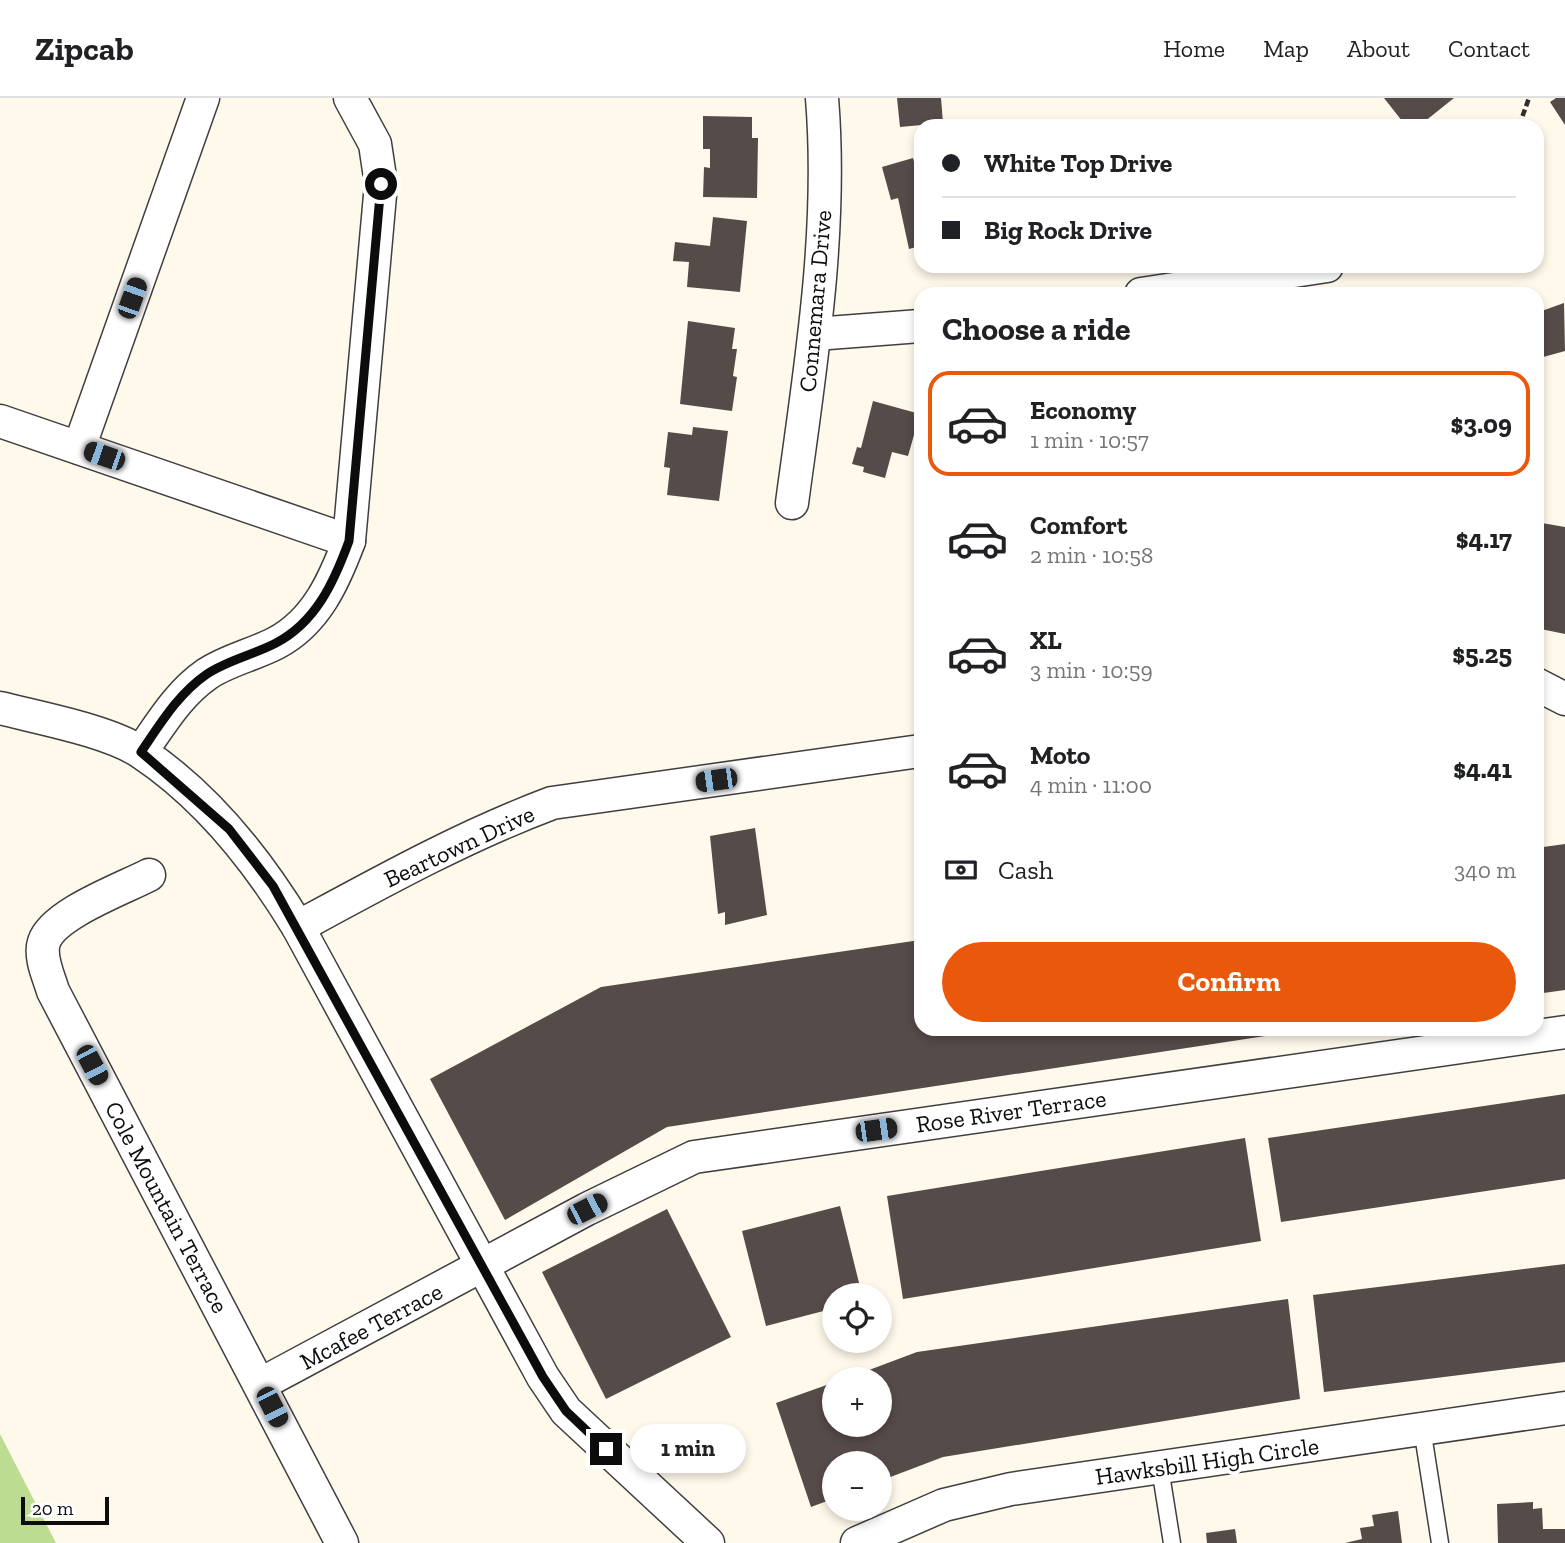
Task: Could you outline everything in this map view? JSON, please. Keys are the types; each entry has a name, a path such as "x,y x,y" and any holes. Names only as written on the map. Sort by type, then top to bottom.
{"street":[{"path":"79,448 203,98"},
{"path":"141,752 180,696 208,674 277,643 308,619 333,584 349,541 381,184 374,144 350,98"},
{"name":"Connemara Drive","path":"792,503 815,334 824,217 825,141 822,98"},
{"path":"1188,287 1280,273"},
{"path":"815,334 914,326"},
{"path":"0,421 349,541"},
{"path":"1544,688 1565,699"},
{"path":"0,708 78,727 141,752 229,829 273,886 298,927 543,1377 566,1411 708,1543"},
{"name":"Beartown Drive","path":"298,927 398,872 502,821 552,803 914,752"},
{"name":"Cole Mountain Terrace","path":"149,875 59,921 43,943 45,966 53,991 342,1543"},
{"name":"Rose River Terrace","path":"1544,1035 1565,1032"},
{"name":"Rose River Terrace","path":"482,1267 587,1209 694,1157 1537,1036"},
{"name":"Mcafee Terrace","path":"261,1384 482,1267"},
{"name":"Hawksbill High Circle","path":"857,1543 944,1505 1011,1489 1565,1408"}],"lane":[{"path":"1422,1428 1440,1543"},
{"path":"1160,1468 1171,1543"}],"path":[{"path":"1522,119 1529,98"}],"green space":[{"path":"0,1434 56,1543 0,1543"}],"building":[{"path":"897,98 941,98 943,119 914,119 914,126 900,127"},
{"path":"1384,98 1454,98 1428,119 1400,119"},
{"path":"1556,98 1565,98 1565,125 1550,102"},
{"path":"703,116 752,117 752,138 758,138 757,198 703,197 704,167 710,168 710,149 703,149"},
{"path":"913,158 914,248 909,249 898,198 891,200 882,167"},
{"path":"713,217 747,221 740,292 687,287 689,262 673,261 675,242 710,246"},
{"path":"1564,303 1565,351 1544,357 1544,310"},
{"path":"688,321 735,328 732,349 737,349 733,376 737,377 732,411 680,404"},
{"path":"873,401 914,412 914,435 908,456 892,452 885,478 863,472 864,467 852,464 857,447 861,448"},
{"path":"693,427 728,431 719,501 667,495 670,468 664,467 668,432 692,435"},
{"path":"1544,523 1565,527 1565,634 1544,630"},
{"path":"755,828 767,915 725,925 725,912 718,914 710,836"},
{"path":"1565,844 1565,990 1544,993 1544,847"},
{"path":"914,941 914,1036 1265,1036 667,1127 505,1220 430,1079 601,987"},
{"path":"1565,1094 1565,1179 1281,1222 1268,1138"},
{"path":"1245,1138 1261,1241 903,1299 887,1196"},
{"path":"840,1206 859,1283 822,1283 822,1311 766,1326 742,1231"},
{"path":"667,1209 731,1337 606,1399 542,1272"},
{"path":"1565,1264 1565,1362 1324,1392 1313,1295"},
{"path":"1288,1299 1300,1399 943,1457 892,1476 892,1451 822,1451 822,1503 811,1507 776,1403 822,1387 822,1437 892,1437 892,1367 877,1367 917,1352"},
{"path":"1533,1502 1533,1509 1542,1508 1543,1529 1565,1529 1565,1543 1498,1543 1497,1504"},
{"path":"1398,1511 1402,1543 1345,1543 1362,1539 1360,1528 1374,1526 1372,1515"},
{"path":"1235,1529 1237,1543 1207,1543 1206,1533"}],"route":[{"path":"381,184 349,541 333,584 308,619 277,643 208,674 180,696 141,752 229,829 273,886 298,927 543,1377 566,1411 606,1449"}]}
